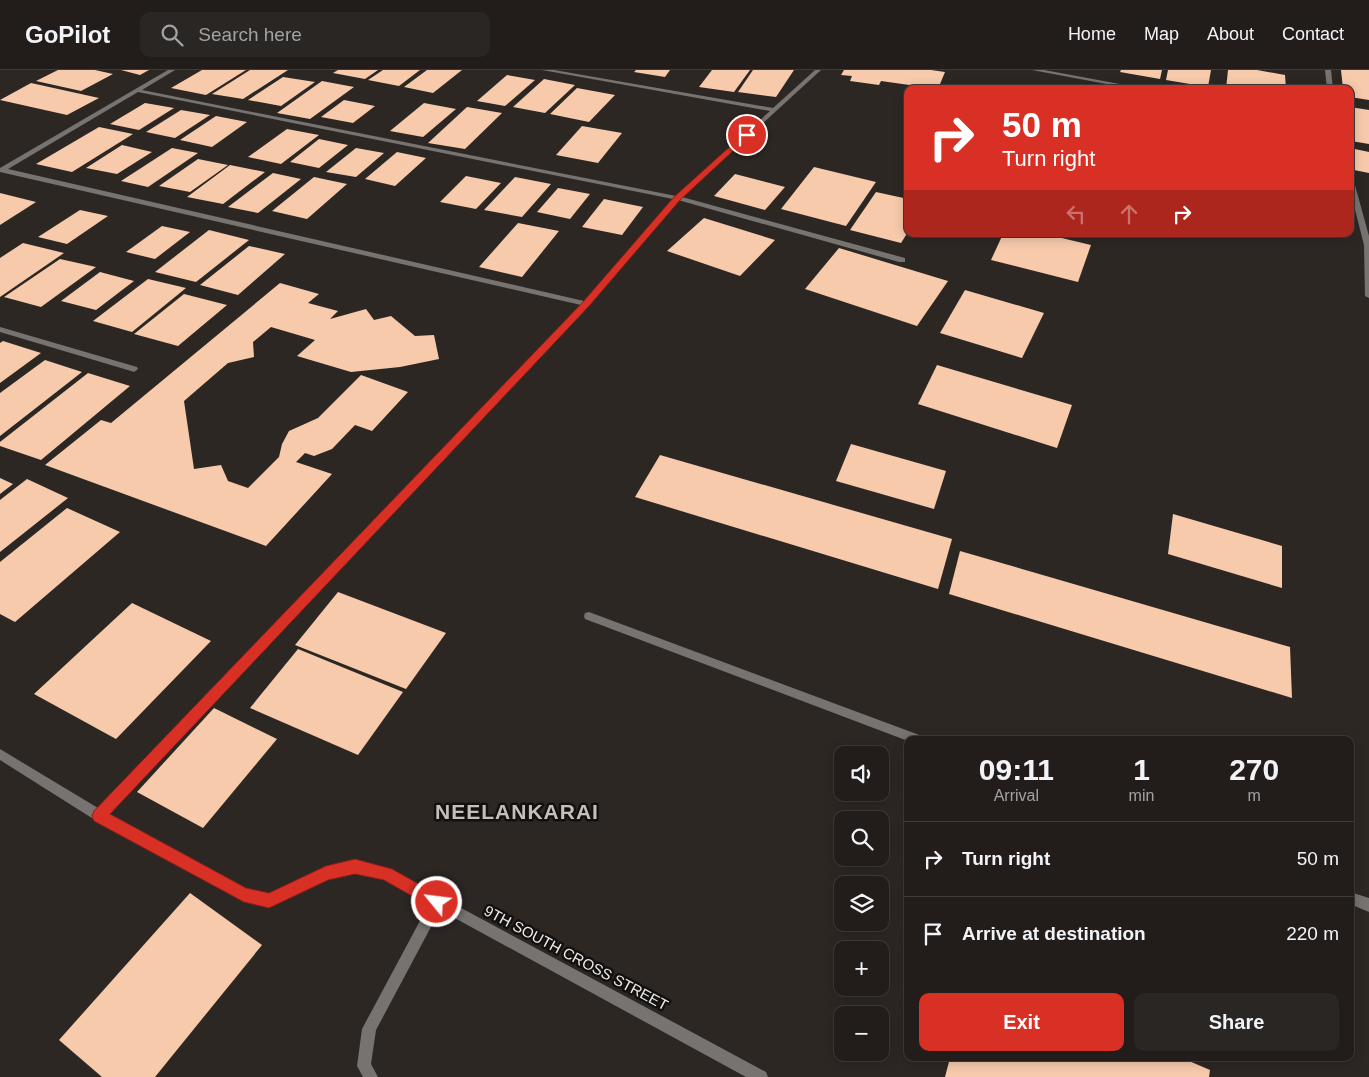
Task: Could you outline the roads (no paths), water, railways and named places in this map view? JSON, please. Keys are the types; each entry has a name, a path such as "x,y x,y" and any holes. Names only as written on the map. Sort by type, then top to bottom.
{"street":[{"path":"1,170 172,70"},
{"path":"545,70 775,110"},
{"path":"99,816 586,304 677,198 818,70"},
{"path":"1035,70 1121,85"},
{"path":"1328,70 1330,85"},
{"path":"136,90 677,198 902,260"},
{"path":"1,170 586,304"},
{"path":"1354,193 1368,245 1369,296"},
{"path":"0,329 134,369"},
{"path":"590,616 907,736"},
{"name":"9TH SOUTH CROSS STREET","path":"0,754 99,816 244,895 269,900 326,873 355,867 387,874 761,1077"},
{"path":"1354,899 1369,905"},
{"path":"371,1077 364,1066 369,1029 437,902"}],"district":[{"name":"NEELANKARAI","path":"517,812"}]}
